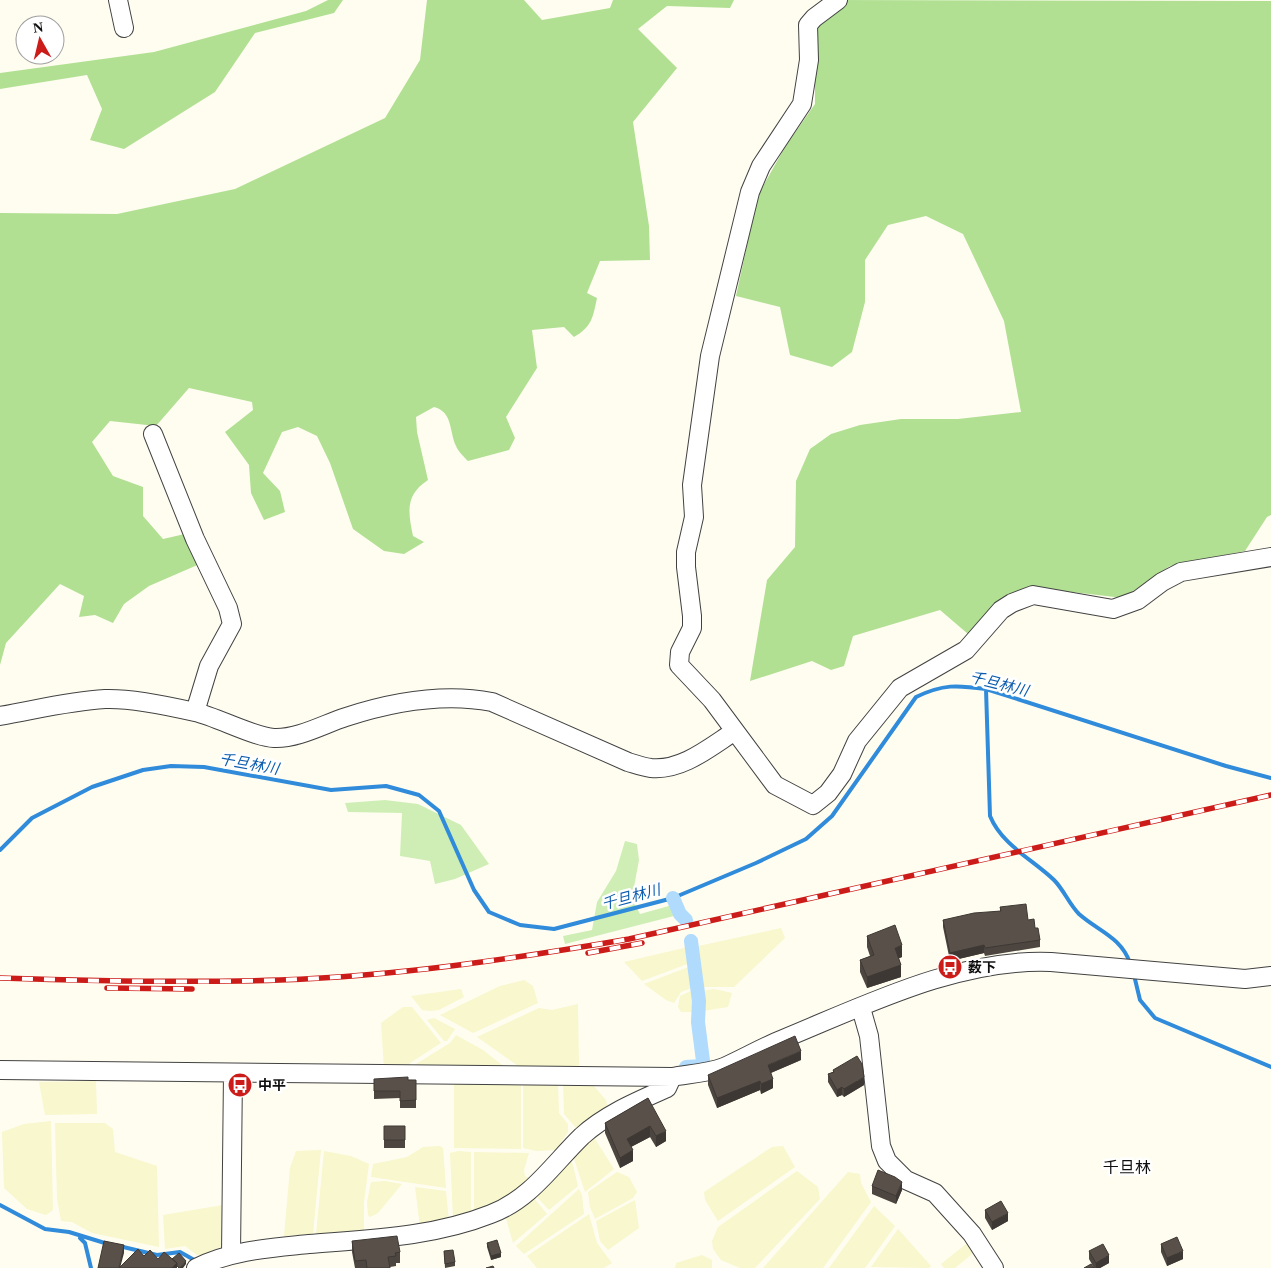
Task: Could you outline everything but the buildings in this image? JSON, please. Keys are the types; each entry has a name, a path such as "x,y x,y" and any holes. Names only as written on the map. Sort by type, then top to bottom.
{"street":[{"path":"118,0 124,28"},
{"path":"838,0 814,18 808,25 809,60 802,104 761,166 750,192 710,356 692,485 694,517 686,559 692,628 680,652 679,665 712,700 775,785 813,806 828,793 837,780 857,741 900,688 966,650 1001,610 1012,603 1033,595 1113,610 1138,600 1162,582 1181,572 1271,557"},
{"path":"153,434 195,539 228,608 232,624 209,666 195,712"},
{"path":"0,716 73,702 106,699 195,712 272,738 289,737 348,716 410,703 452,698 472,698 492,702 628,762 650,768 668,767 687,761 736,732"},
{"path":"0,1070 672,1077 723,1067 780,1040 925,982 962,971 1004,963 1024,961 1245,979 1271,976"},
{"path":"861,1008 869,1036 881,1146 887,1161 906,1180 935,1193 972,1234 994,1268"},
{"path":"231,1254 233,1073"},
{"path":"196,1268 231,1254 408,1235 444,1229 492,1214 510,1206 539,1183 583,1135 616,1112 667,1088 672,1077"}],"green space":[{"path":"328,0 343,0 334,13 255,33 215,92 124,149 90,140 102,109 87,75 0,89 0,73 154,52 306,11"},
{"path":"427,0 524,0 542,20 610,8 613,0 734,0 730,8 667,6 638,29 677,68 633,122 649,226 650,260 600,261 587,293 597,298 593,316 585,329 574,337 564,327 532,330 537,368 506,417 515,438 509,450 468,461 457,448 447,418 440,409 434,407 416,417 417,432 428,480 415,492 409,512 413,536 424,542 404,554 384,551 353,529 330,463 317,436 298,427 282,432 263,473 280,491 285,512 264,520 251,493 249,465 225,432 253,410 252,402 189,388 156,426 110,421 92,442 113,476 143,487 143,516 163,539 189,533 202,563 149,586 124,604 113,623 95,615 79,617 84,596 60,584 6,643 0,665 0,213 117,214 235,189 385,118 420,60"},
{"path":"834,0 1271,1 1271,515 1267,517 1245,551 1170,566 1123,598 1038,588 1006,598 968,634 940,610 853,636 844,666 831,670 812,661 750,681 767,580 795,547 796,481 810,449 831,434 860,425 901,419 958,419 1021,412 1004,321 963,234 926,216 888,225 865,260 865,302 852,352 832,367 790,355 780,307 736,296 758,195 785,147 815,104 815,28"},
{"path":"385,800 418,804 461,825 489,864 455,879 435,884 430,861 400,856 402,813 348,812 345,803"},
{"path":"625,841 637,844 639,860 632,898 640,914 669,906 674,916 565,944 563,936 592,930 597,902 616,871"},
{"path":"781,928 785,938 734,987 700,987 694,947"},
{"path":"688,947 690,963 642,981 624,962"},
{"path":"691,966 695,987 681,992 674,1003 666,1000 644,984"},
{"path":"524,980 533,986 538,1003 473,1033 440,1015 500,986"},
{"path":"461,989 464,997 439,1010 422,1010 411,996"},
{"path":"714,989 732,993 728,1007 703,1011 701,991"},
{"path":"695,991 696,1012 681,1012 678,1007 680,996"},
{"path":"578,1004 579,1066 521,1068 477,1037 539,1008 552,1010"},
{"path":"403,1007 412,1007 441,1043 410,1063 409,1069 384,1068 381,1023"},
{"path":"434,1018 455,1029 447,1041 444,1041 427,1020"},
{"path":"456,1035 483,1050 506,1068 420,1069 416,1064 450,1043"},
{"path":"454,1080 521,1080 521,1149 454,1148"},
{"path":"96,1081 97,1114 45,1115 39,1082"},
{"path":"523,1084 558,1084 559,1113 568,1124 568,1132 556,1150 536,1151 523,1148"},
{"path":"563,1084 592,1084 606,1100 608,1110 577,1129 564,1114"},
{"path":"51,1121 53,1210 46,1215 27,1209 4,1188 2,1132 24,1124"},
{"path":"55,1123 105,1123 113,1129 115,1152 157,1166 159,1247 92,1233 72,1222 61,1221 57,1199"},
{"path":"589,1137 595,1139 614,1169 585,1192 573,1156"},
{"path":"440,1146 443,1148 446,1188 371,1177 373,1164 407,1157 423,1147"},
{"path":"783,1146 795,1167 718,1221 705,1200 704,1192 772,1147"},
{"path":"321,1150 313,1234 284,1236 290,1168 296,1151"},
{"path":"324,1151 351,1156 369,1164 364,1202 364,1231 316,1234"},
{"path":"458,1151 471,1152 471,1214 453,1218 450,1153"},
{"path":"474,1152 529,1153 524,1170 525,1176 531,1179 510,1197 490,1208 474,1210"},
{"path":"570,1159 578,1186 549,1210 536,1196"},
{"path":"797,1171 818,1187 820,1199 755,1268 740,1268 721,1260 713,1249 712,1241 718,1227"},
{"path":"617,1172 629,1177 637,1192 633,1198 595,1219 590,1207 588,1192"},
{"path":"848,1172 860,1174 861,1183 871,1202 823,1268 763,1268"},
{"path":"385,1181 402,1184 378,1213 370,1217 368,1215 367,1202 371,1182"},
{"path":"415,1187 446,1191 449,1221 420,1227"},
{"path":"579,1189 582,1195 584,1214 524,1254 516,1246"},
{"path":"533,1197 547,1214 513,1243 505,1215"},
{"path":"635,1200 639,1228 608,1250 600,1241 596,1221"},
{"path":"223,1205 225,1245 203,1255 197,1255 185,1246 165,1249 163,1215"},
{"path":"874,1206 895,1226 865,1268 829,1268"},
{"path":"589,1214 597,1243 612,1263 604,1268 537,1268 527,1256"},
{"path":"898,1229 931,1266 929,1268 871,1267"},
{"path":"971,1240 977,1250 955,1268 944,1268 941,1264"},
{"path":"702,1255 712,1260 712,1268 675,1268 676,1263"}],"waterway":[{"name":"千旦林川","path":"0,850 32,818 92,787 143,770 171,766 204,767 331,790 386,786 419,795 439,811 474,890 489,912 520,925 554,929 673,898 756,863 806,839 832,816 916,697 942,688 958,686 986,689 1226,766 1271,778"},
{"path":"986,689 990,816 995,826 1018,851 1054,880 1079,914 1121,947 1130,963"},
{"path":"673,898 680,914 686,920"},
{"path":"686,1067 701,1066 703,1061 698,1022 699,1001 691,941"},
{"path":"1134,975 1140,1000 1155,1018 1271,1067"},
{"path":"0,1205 45,1229 69,1232 108,1244"},
{"path":"80,1238 85,1243 91,1268"},
{"path":"119,1246 157,1255 180,1252 196,1261"}],"railway":[{"path":"0,978 140,981 280,980 368,975 498,960 629,939 1271,795"},
{"path":"588,953 642,943"},
{"path":"107,988 192,989"}],"place":[{"name":"薮下","path":"950,967"},
{"name":"中平","path":"240,1085"}],"district":[{"name":"千旦林","path":"1127,1167"}]}
